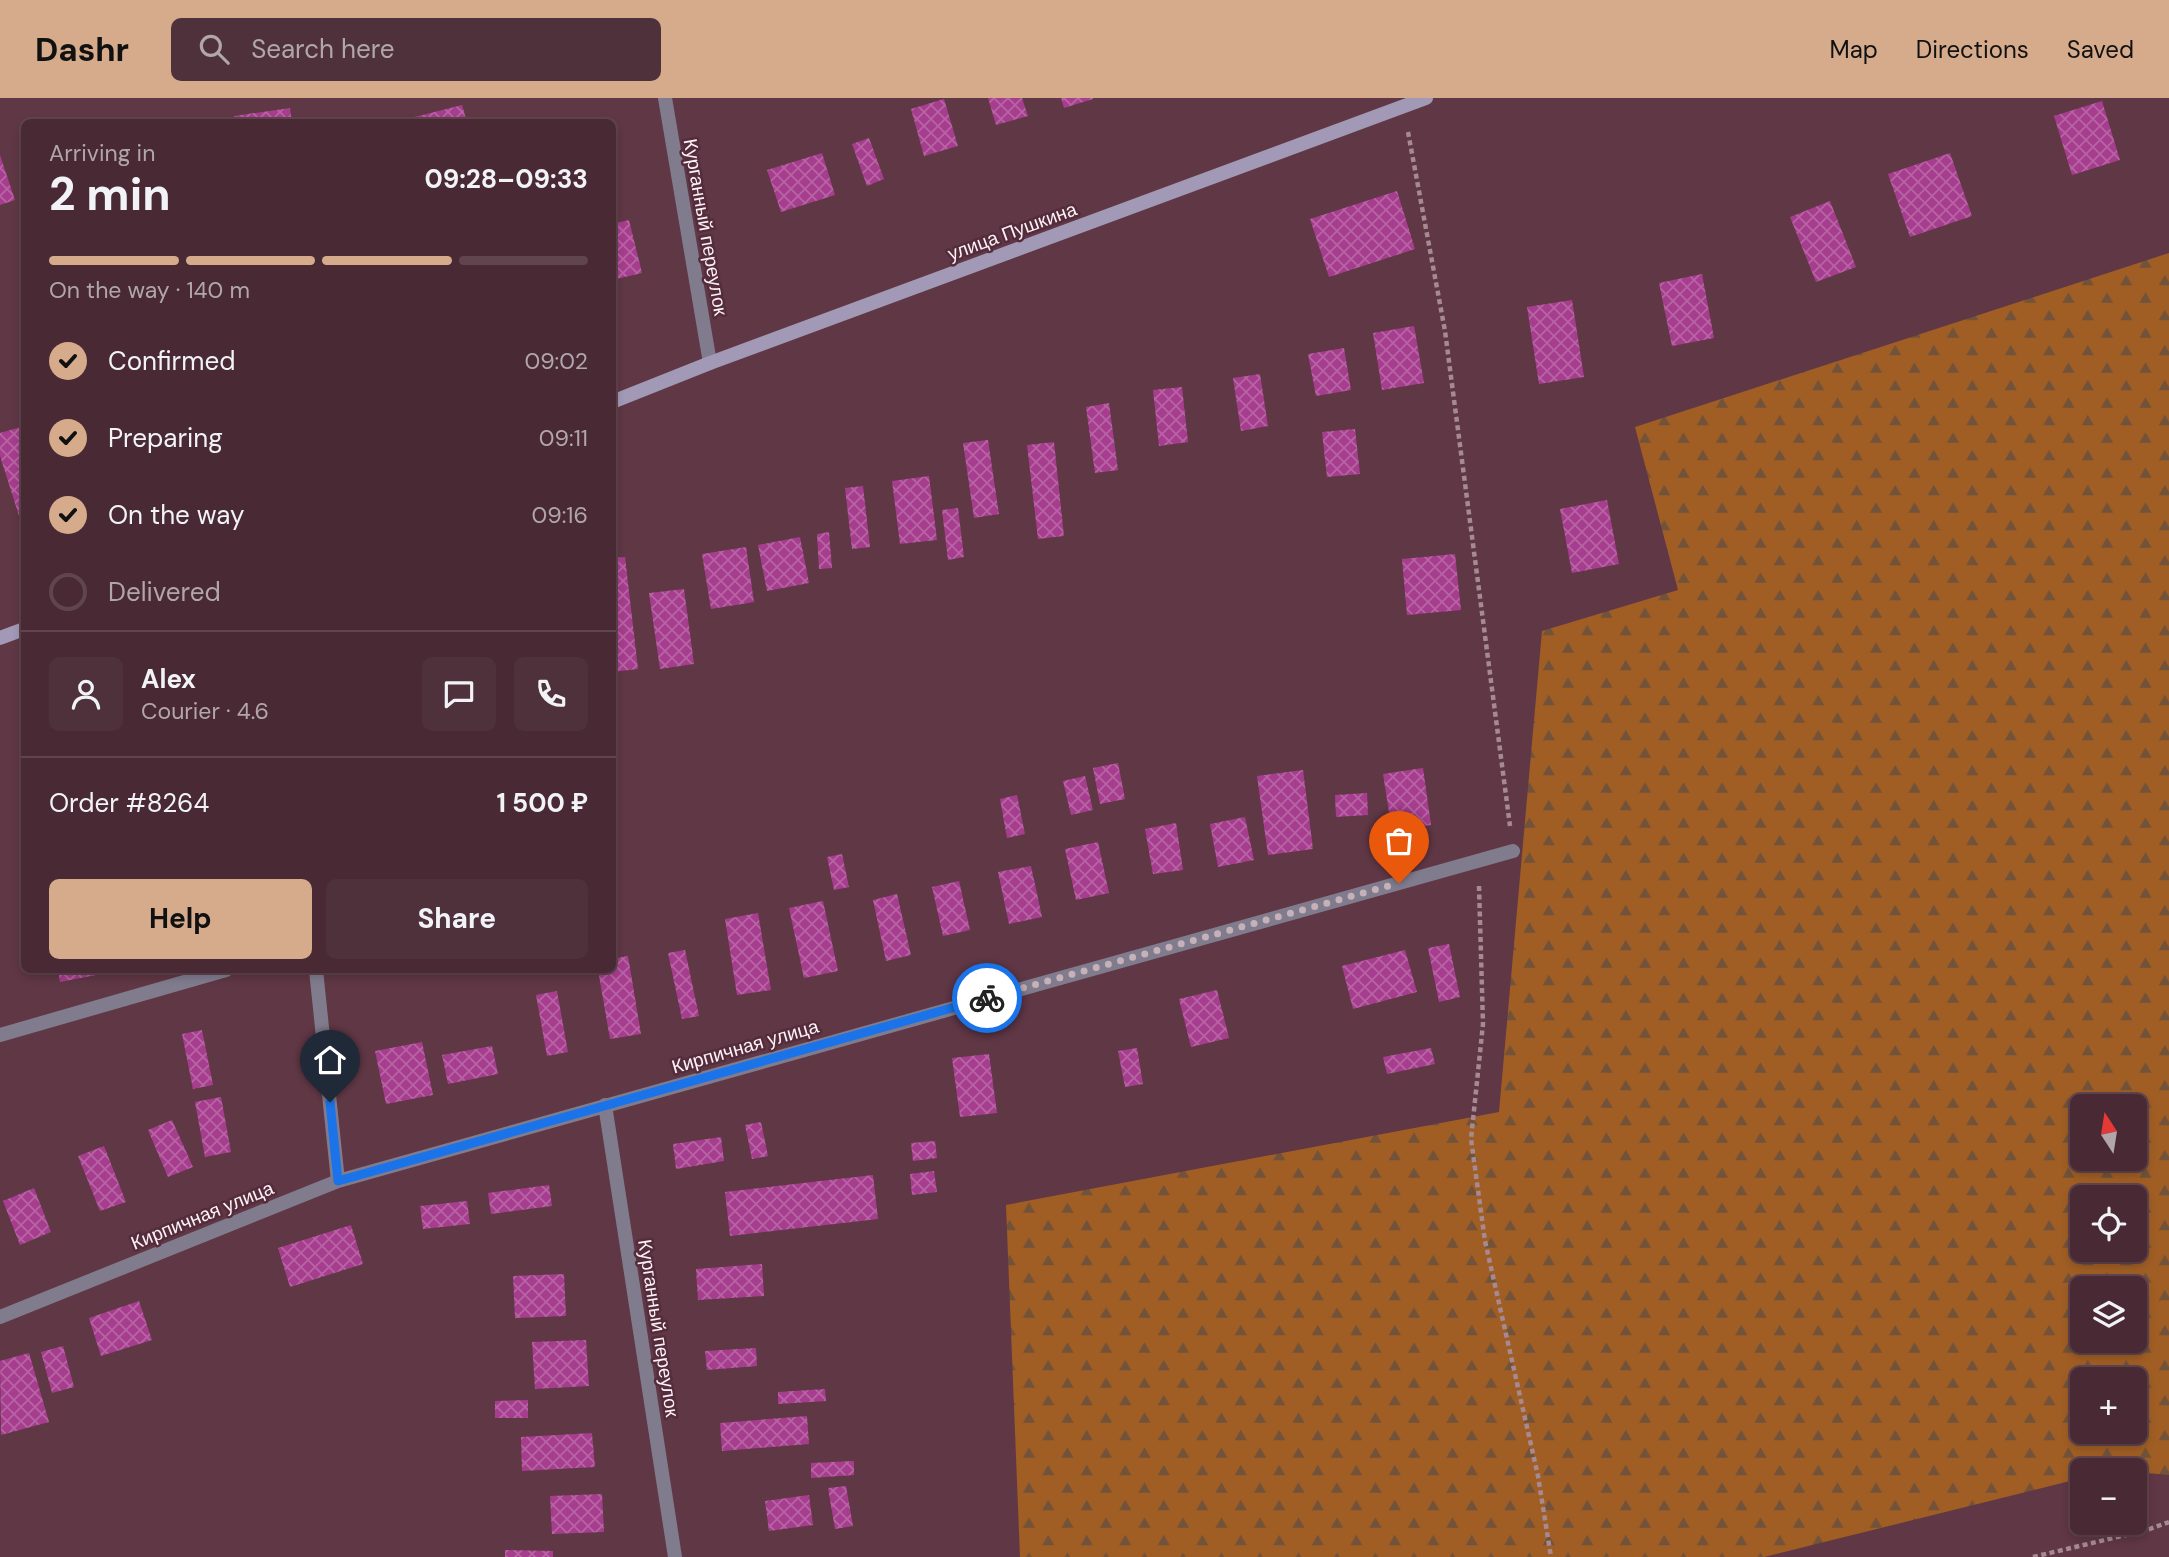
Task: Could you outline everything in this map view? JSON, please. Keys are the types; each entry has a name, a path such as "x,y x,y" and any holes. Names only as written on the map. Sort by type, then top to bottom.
{"main road":[{"name":"улица Пушкина","path":"616,400 710,363 1426,98"},
{"path":"0,638 21,630"}],"street":[{"name":"Курганный переулок","path":"665,98 710,363"},
{"name":"Кирпичная улица","path":"0,1317 338,1181 1513,851"},
{"path":"0,1035 216,973"},
{"path":"316,973 338,1181"},
{"name":"Курганный переулок","path":"605,1105 675,1557"}],"path":[{"path":"1403,107 1445,331 1513,851"},
{"path":"1478,861 1483,1024 1471,1139 1485,1241 1538,1476 1551,1557"},
{"path":"2034,1557 2147,1530 2169,1522"}],"green space":[{"path":"2169,253 2169,1475 2147,1473 2147,1458 2070,1458 2070,1481 1764,1557 1020,1557 1006,1205 1499,1112 1542,631 1678,590 1635,427"}],"building":[{"path":"988,98 1022,98 1028,116 996,125"},
{"path":"1061,98 1093,98 1093,99 1064,108"},
{"path":"944,99 958,146 924,156 911,109"},
{"path":"2102,101 2120,160 2072,175 2054,116"},
{"path":"462,105 466,119 407,119"},
{"path":"290,108 292,119 234,119 234,116"},
{"path":"869,138 884,179 867,186 852,144"},
{"path":"822,153 835,195 781,212 767,170"},
{"path":"1950,153 1972,216 1910,237 1888,174"},
{"path":"0,155 15,200 0,205"},
{"path":"1397,191 1415,249 1329,277 1310,219"},
{"path":"1830,201 1856,267 1816,282 1790,217"},
{"path":"629,220 642,273 616,279 616,223"},
{"path":"1702,274 1714,338 1672,346 1659,283"},
{"path":"1572,300 1584,377 1539,384 1527,307"},
{"path":"1414,326 1424,383 1382,390 1373,333"},
{"path":"1344,348 1351,390 1316,396 1308,354"},
{"path":"1260,374 1268,426 1241,431 1233,378"},
{"path":"1182,387 1188,442 1159,446 1153,390"},
{"path":"1109,403 1118,470 1095,473 1086,407"},
{"path":"21,427 20,519 0,456 0,433"},
{"path":"1355,429 1360,474 1327,477 1322,432"},
{"path":"988,440 999,514 974,518 963,443"},
{"path":"1054,442 1064,536 1038,539 1027,445"},
{"path":"929,476 937,540 900,544 892,481"},
{"path":"863,486 870,547 852,549 845,488"},
{"path":"1607,500 1619,564 1572,573 1560,509"},
{"path":"958,508 964,557 948,560 942,510"},
{"path":"829,532 832,568 819,569 817,534"},
{"path":"800,537 809,583 767,591 758,545"},
{"path":"746,547 754,602 711,609 702,554"},
{"path":"1455,554 1461,610 1407,615 1402,559"},
{"path":"625,557 638,669 616,672 616,558"},
{"path":"684,589 694,664 660,669 649,593"},
{"path":"1118,763 1125,799 1100,804 1093,768"},
{"path":"1423,768 1431,825 1392,831 1383,774"},
{"path":"1303,770 1313,849 1268,855 1257,776"},
{"path":"1085,776 1093,810 1071,815 1063,781"},
{"path":"1367,793 1368,815 1336,817 1335,795"},
{"path":"1017,795 1025,834 1007,838 1000,799"},
{"path":"1245,817 1254,860 1218,867 1210,824"},
{"path":"1176,823 1183,870 1153,874 1145,829"},
{"path":"1098,842 1109,893 1076,900 1065,849"},
{"path":"842,854 849,887 834,890 827,857"},
{"path":"1031,866 1042,917 1009,924 998,872"},
{"path":"959,881 970,930 943,936 932,887"},
{"path":"897,894 911,955 886,961 873,900"},
{"path":"823,901 838,971 804,978 789,908"},
{"path":"758,913 771,990 737,995 725,919"},
{"path":"1449,944 1460,997 1439,1002 1428,948"},
{"path":"685,950 699,1016 682,1019 668,953"},
{"path":"1405,950 1417,992 1353,1009 1342,966"},
{"path":"628,956 641,1034 610,1039 599,973 616,973 616,958"},
{"path":"58,973 96,975 60,982"},
{"path":"1217,990 1229,1038 1191,1047 1179,999"},
{"path":"557,991 568,1052 547,1056 536,995"},
{"path":"202,1030 213,1085 193,1089 182,1034"},
{"path":"422,1042 433,1095 386,1104 375,1051"},
{"path":"492,1046 498,1074 448,1084 442,1055"},
{"path":"1137,1048 1143,1084 1125,1087 1118,1051"},
{"path":"1431,1048 1435,1064 1387,1074 1383,1057"},
{"path":"989,1054 997,1113 960,1117 952,1058"},
{"path":"221,1097 231,1152 205,1157 195,1102"},
{"path":"172,1120 193,1167 168,1177 148,1130"},
{"path":"761,1122 768,1156 752,1159 745,1125"},
{"path":"721,1137 724,1161 676,1169 673,1144"},
{"path":"935,1141 937,1158 913,1161 911,1143"},
{"path":"104,1146 126,1202 100,1211 78,1156"},
{"path":"934,1171 937,1192 912,1195 910,1174"},
{"path":"873,1175 878,1219 730,1236 725,1192"},
{"path":"549,1185 552,1206 491,1214 488,1193"},
{"path":"34,1188 51,1232 20,1245 3,1201"},
{"path":"467,1201 470,1224 423,1229 420,1206"},
{"path":"351,1225 363,1264 290,1287 278,1248"},
{"path":"762,1264 764,1296 698,1300 696,1269"},
{"path":"564,1274 566,1316 515,1318 513,1276"},
{"path":"139,1301 152,1340 101,1356 89,1318"},
{"path":"586,1340 589,1386 535,1389 532,1342"},
{"path":"63,1346 74,1387 52,1393 41,1352"},
{"path":"756,1348 757,1366 707,1370 705,1351"},
{"path":"29,1353 49,1422 1,1435 0,1361"},
{"path":"825,1389 826,1401 778,1404 778,1392"},
{"path":"528,1400 528,1418 495,1418 495,1401"},
{"path":"807,1416 809,1444 722,1451 720,1423"},
{"path":"592,1433 595,1467 522,1471 521,1437"},
{"path":"854,1461 854,1475 811,1478 811,1463"},
{"path":"846,1486 853,1526 835,1529 828,1488"},
{"path":"602,1494 604,1532 552,1534 550,1496"},
{"path":"809,1495 813,1525 769,1531 765,1501"},
{"path":"505,1550 553,1551 553,1557 505,1557"}],"way so far":[{"path":"987,998 1399,883"}],"route":[{"path":"330,1102 338,1181 987,998"}]}
